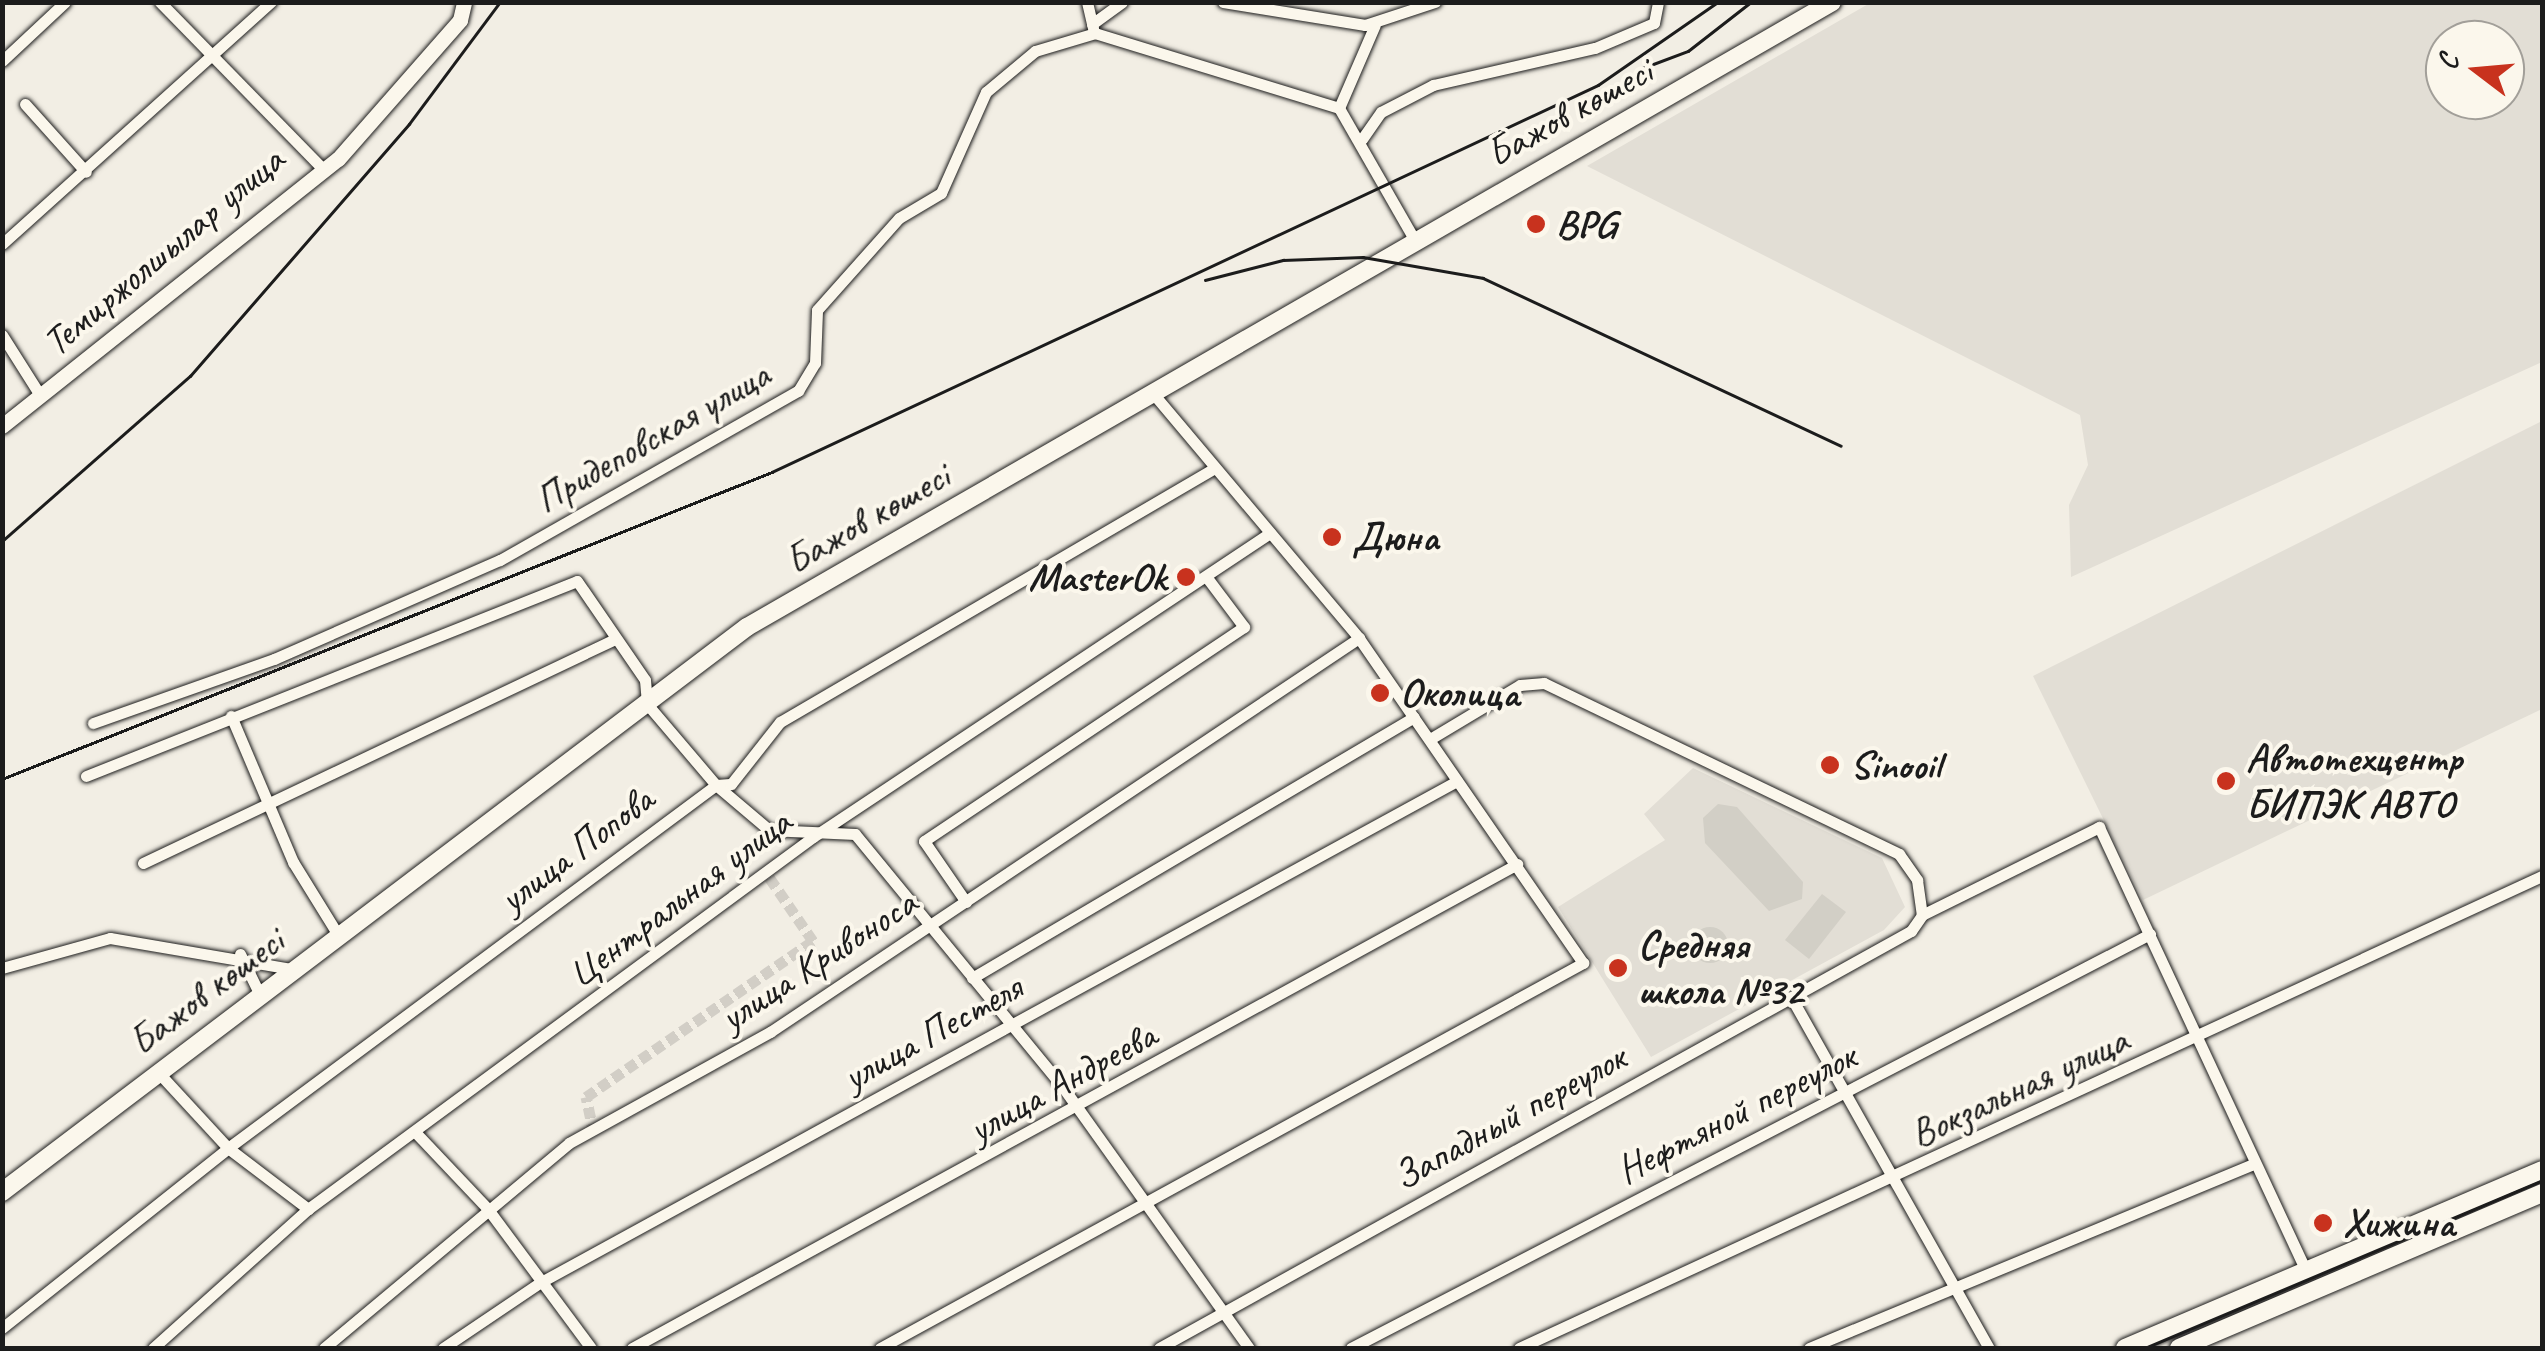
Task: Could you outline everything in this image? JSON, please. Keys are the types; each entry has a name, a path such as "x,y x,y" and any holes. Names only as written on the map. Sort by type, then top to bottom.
{"main road":[{"name":"Бажов көшесі","path":"2,1192 156,1071 747,627 1832,2"},
{"path":"2125,1348 2308,1276 2542,1170"},
{"path":"2180,1348 2542,1193"}],"street":[{"path":"2,60 66,2"},
{"path":"160,2 318,165"},
{"path":"2,244 271,2"},
{"name":"Темиржолшылар улица","path":"2,426 318,165 338,158 460,20 464,2"},
{"path":"1087,2 1093,28"},
{"path":"1093,28 1122,2"},
{"path":"1224,2 1375,25 1434,2"},
{"path":"1362,139 1382,112 1433,85 1595,48 1654,23 1658,2"},
{"path":"1338,108 1375,25"},
{"path":"1093,28 1338,108 1362,139 1414,240"},
{"name":"Придеповская улица","path":"93,723 274,659 500,560 798,391 814,363 817,310 898,218 940,193 996,80 1035,51 1093,28"},
{"path":"25,104 86,172"},
{"path":"2,335 40,395"},
{"path":"880,1348 1583,964 1359,638 1153,392"},
{"name":"улица Попова","path":"2,1328 228,1148 716,785 730,784 780,722 1214,469"},
{"name":"Центральная улица","path":"153,1348 308,1209 814,837 1208,579 1270,533"},
{"path":"966,902 924,841 1244,627 1208,579"},
{"path":"86,776 577,581 644,680 647,704 716,785 769,830 814,837 854,834 1079,1112 1249,1348"},
{"name":"улица Кривоноса","path":"324,1348 486,1208 570,1144 770,1032 1359,638"},
{"path":"142,863 615,639"},
{"path":"1430,740 1520,684 1544,683 1899,854 1917,880 1922,915"},
{"path":"231,716 268,802 338,935"},
{"path":"972,978 1414,717"},
{"name":"улица Пестеля","path":"444,1348 542,1282 1457,781"},
{"name":"Западный переулок","path":"1158,1348 1911,931 1922,915 2099,826 2150,934"},
{"name":"улица Андреева","path":"632,1348 1079,1112 1517,864"},
{"name":"Вокзальная улица","path":"1519,1348 1898,1179 2542,876"},
{"path":"2150,934 2251,1164 2308,1276"},
{"name":"Нефтяной переулок","path":"1352,1348 2150,934"},
{"path":"2,968 110,938 240,954 292,970"},
{"path":"240,954 259,994"},
{"path":"252,973 264,962"},
{"path":"1792,997 1960,1288 1989,1348"},
{"path":"156,1071 228,1148 308,1209"},
{"path":"416,1133 486,1208 591,1348"},
{"path":"1809,1348 2251,1164"}],"shaded area":[{"path":"1870,3 2542,3 2542,362 2071,577 2069,505 2088,465 2080,415 1587,166"},
{"path":"2542,421 2542,709 2143,900 2033,676"},
{"path":"1693,768 1882,858 1905,907 1884,930 1651,1057 1558,907 1665,840 1644,814"},
{"path":"1718,804 1737,807 1803,882 1802,899 1769,911 1705,843 1703,818"},
{"path":"1822,894 1846,912 1809,959 1785,940"},
{"path":"1710,927 1723,932 1728,945 1723,958 1710,963 1697,958 1692,945 1697,932"}],"tunnel":[{"path":"594,1134 586,1097 813,941 769,877"}],"tram line":[{"path":"2145,1348 2542,1180"}],"railway":[{"path":"2,541 190,376 409,124 500,2"},
{"path":"2,779 772,472 1598,85 1718,2"},
{"path":"1640,69 1688,51 1751,2"},
{"path":"1205,280 1283,260 1363,257 1483,278 1841,446"}],"place":[{"name":"BPG","path":"1536,224"},
{"name":"Дюна","path":"1332,537"},
{"name":"MasterOk","path":"1186,577"},
{"name":"Околица","path":"1380,693"},
{"name":"Sinooil","path":"1830,765"},
{"name":"Автотехцентр БИПЭК АВТО","path":"2226,781"},
{"name":"Средняя школа №32","path":"1618,968"},
{"name":"Хижина","path":"2323,1223"}]}
